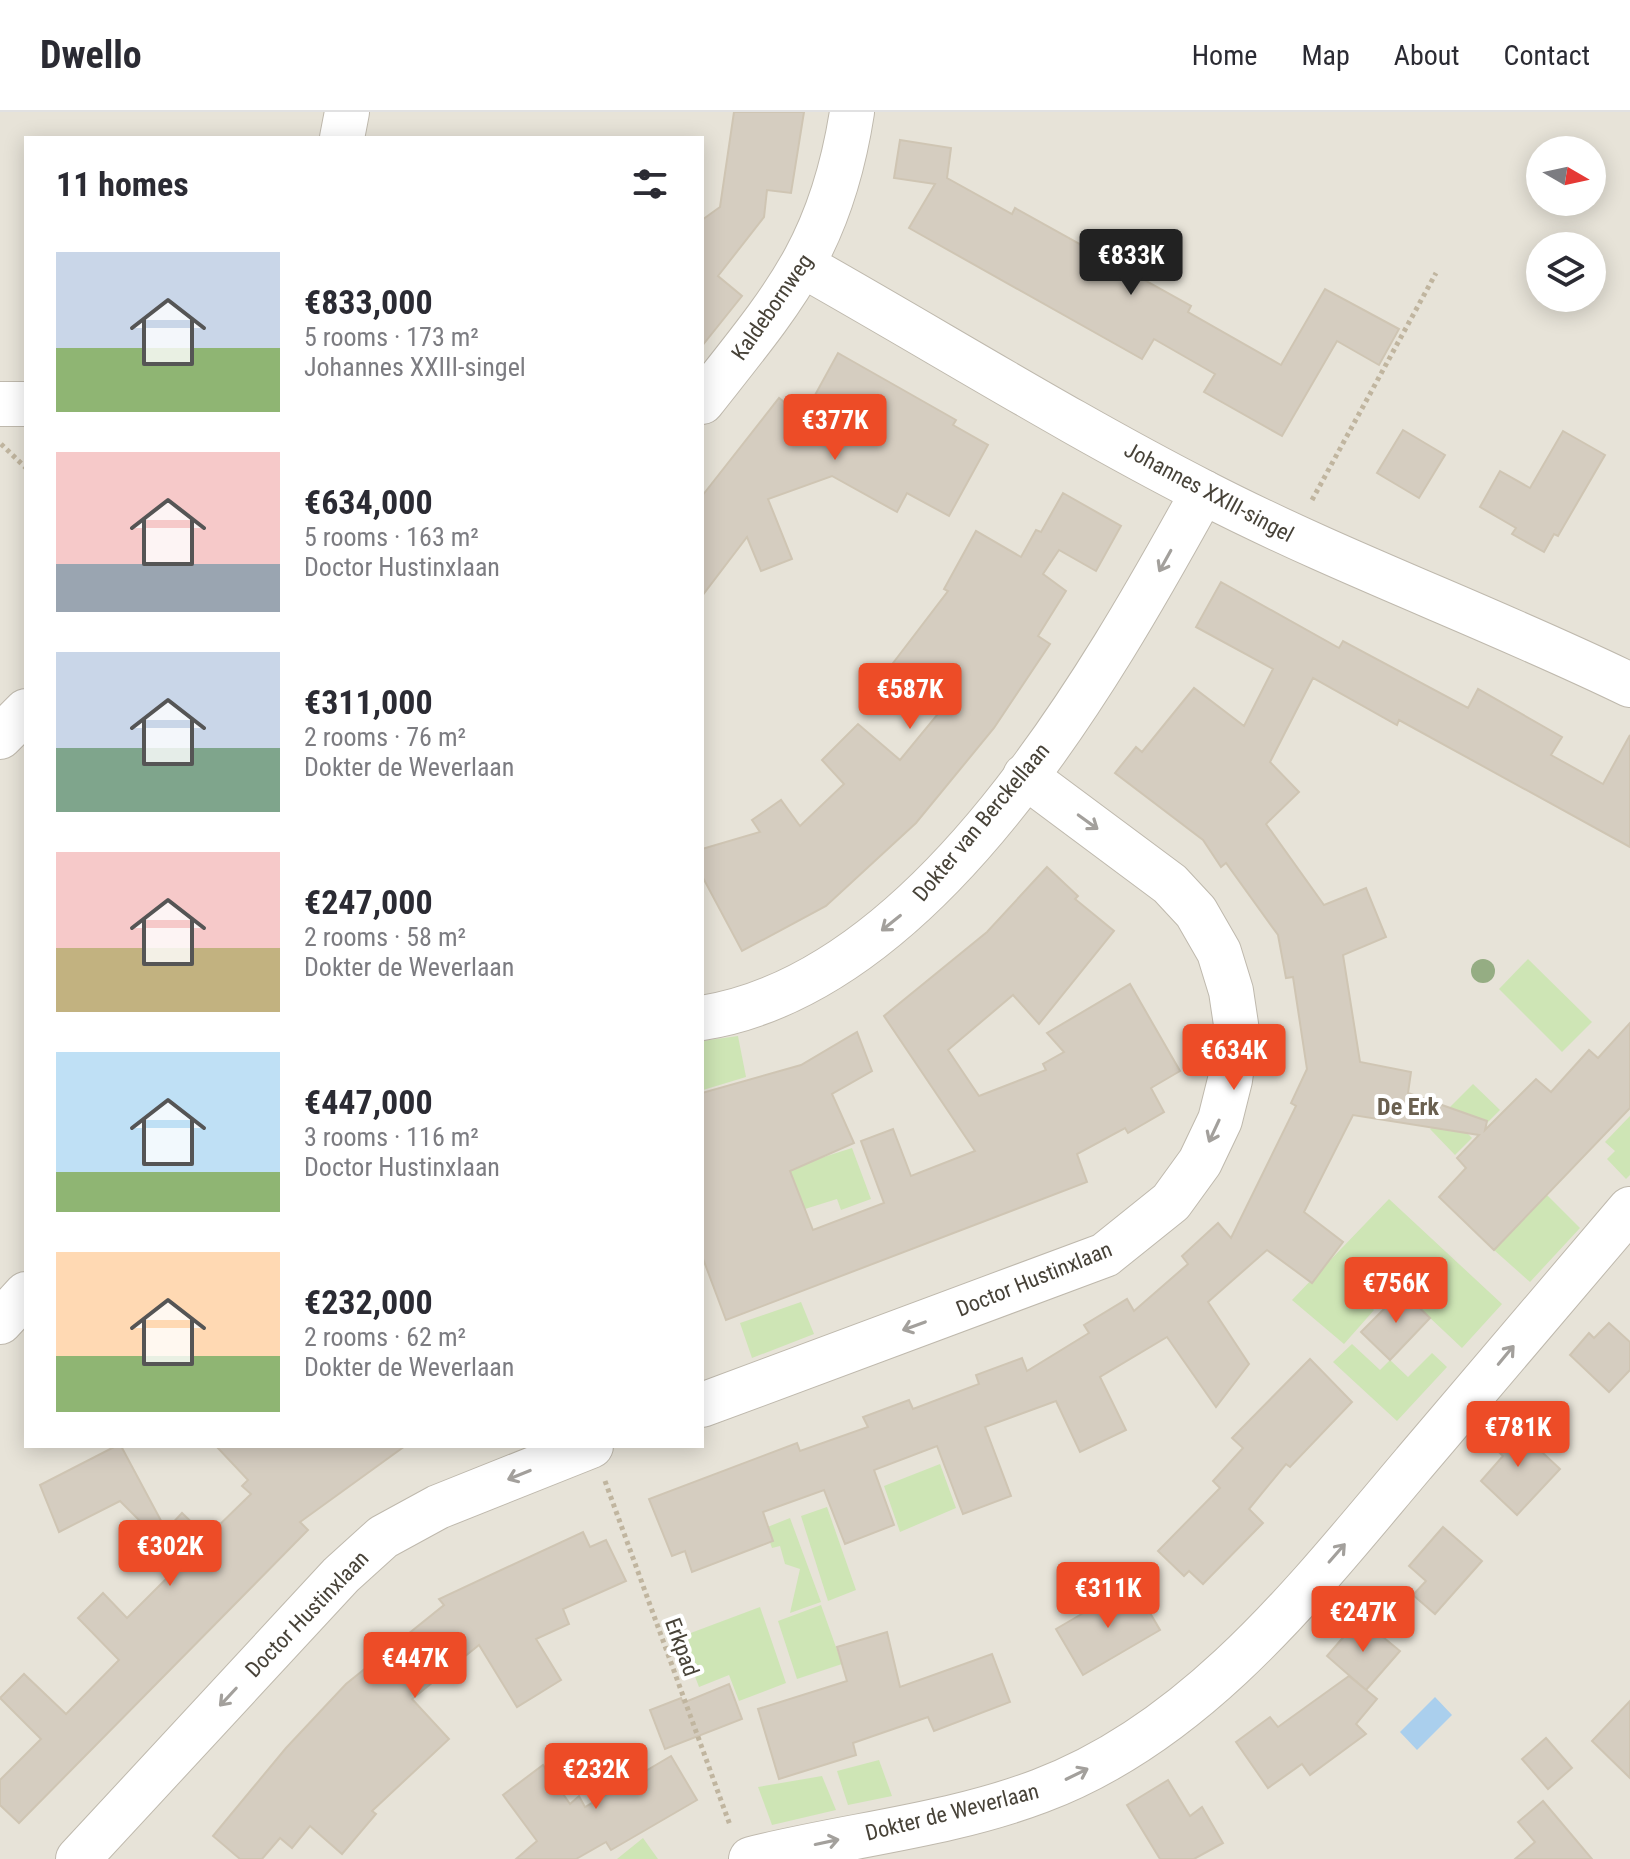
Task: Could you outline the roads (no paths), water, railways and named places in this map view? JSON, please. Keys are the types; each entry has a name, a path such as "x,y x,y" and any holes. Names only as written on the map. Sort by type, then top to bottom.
{"street":[{"path":"342,136 347,112"},
{"name":"Kaldebornweg","path":"704,399 804,266 835,194 852,112"},
{"name":"Johannes XXIII-singel","path":"804,266 1203,492 1292,536 1523,633 1630,685"},
{"path":"0,404 24,404"},
{"name":"Dokter van Berckellaan","path":"704,1018 734,1013 790,991 851,956 907,909 955,860 1025,776 1123,638 1203,492"},
{"path":"0,737 24,713"},
{"name":"Doctor Hustinxlaan","path":"704,1404 1105,1255 1171,1202 1200,1162 1220,1120 1237,1031 1231,991 1219,952 1196,912 1170,884 1025,776"},
{"name":"Dokter de Weverlaan","path":"741,1844 991,1807 1040,1791 1124,1749 1158,1726 1224,1672 1311,1583 1630,1209"},
{"path":"0,1322 24,1296"},
{"name":"Doctor Hustinxlaan","path":"78,1859 341,1575 383,1537 438,1507 597,1461"}],"water":[{"path":"1435,1697 1452,1715 1417,1750 1400,1732"}],"district":[{"name":"De Erk","path":"1408,1107"}]}
